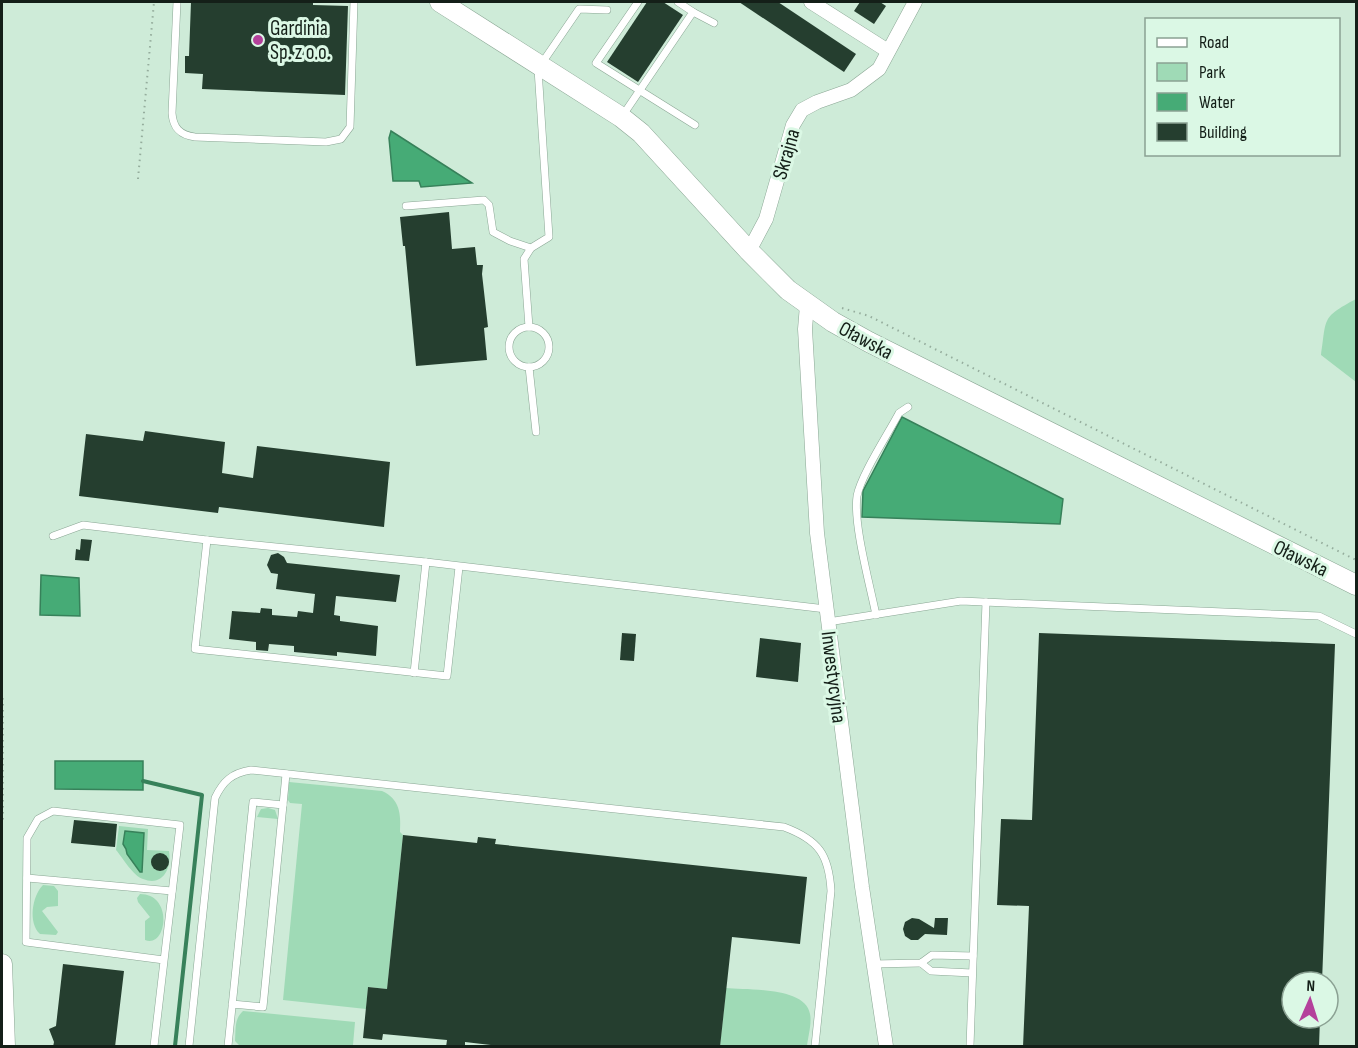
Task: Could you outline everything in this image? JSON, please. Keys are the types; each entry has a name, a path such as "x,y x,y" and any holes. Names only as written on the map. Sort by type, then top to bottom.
{"street":[{"name":"Oławska","path":"440,2 621,117 640,133 749,251 807,305 869,342 1356,585"},
{"path":"811,2 888,51"},
{"name":"Skrajna","path":"749,251 766,219 793,125 802,110 851,90 879,69 915,2"},
{"name":"Inwestycyjna","path":"807,305 805,329 817,533 862,888 886,1047"},
{"path":"2,964 5,1047"}],"lane":[{"path":"177,2 172,113 175,127 180,133 195,137 326,142 341,139 350,128 354,2"},
{"path":"638,2 596,63 694,125"},
{"path":"678,2 714,23"},
{"path":"529,327 524,259 531,248 549,237 539,64 578,5 607,10"},
{"path":"621,117 693,12"},
{"path":"406,206 484,200 489,205 493,232 531,248"},
{"path":"523,327 542,331 549,343 546,357 536,366 530,367 523,366 513,359 508,347 512,335 523,327"},
{"path":"530,367 536,432"},
{"path":"876,615 857,519 857,496 861,483 899,413 908,407"},
{"path":"53,536 83,525 426,562 827,616 876,615 961,601 1319,616 1356,634"},
{"path":"207,540 195,649 414,673 447,676 459,567"},
{"path":"414,673 426,562"},
{"path":"970,1047 986,602"},
{"path":"189,1047 214,798 228,778 239,772 251,770 784,827 801,833 815,843 825,857 830,873 831,891 815,1047"},
{"path":"232,1004 263,1007 286,774"},
{"path":"228,1047 253,802 283,805"},
{"path":"154,1047 180,825 53,811 38,819 27,838 26,942 164,960"},
{"path":"27,878 172,891"},
{"path":"874,964 921,963 933,955 973,956"},
{"path":"921,963 931,971 972,973"}],"path":[{"path":"138,179 154,2"},
{"path":"836,308 849,309 868,316 1356,560"},
{"path":"2,699 3,822"}],"green space":[{"path":"1356,299 1356,382 1321,355 1327,321 1336,311"},
{"path":"289,782 382,791 393,798 398,808 400,832 403,835 387,989 368,987 366,1009 283,1000 302,804 290,803 288,800"},
{"path":"261,809 275,810 278,819 257,817"},
{"path":"119,826 148,829 147,850 169,851 169,864 161,878 150,881 143,879 128,866 116,850"},
{"path":"43,885 54,886 58,891 58,906 47,907 42,911 58,932 56,935 40,934 34,923 34,902"},
{"path":"140,894 151,896 158,902 162,911 162,929 158,937 152,941 145,940 145,921 150,917 138,902 137,898"},
{"path":"726,988 761,990 787,994 798,999 806,1005 810,1014 807,1046 720,1046"},
{"path":"243,1011 355,1022 353,1045 369,1046 240,1046 235,1041 236,1028 238,1017"}],"water":[{"path":"391,131 472,183 421,187 419,181 393,181 389,138"},
{"path":"902,417 1063,499 1060,524 862,517 863,491"},
{"path":"41,575 79,578 80,616 40,615"},
{"path":"55,761 143,761 143,790 55,789"},
{"path":"125,831 144,833 142,872 127,854 123,844"}],"building":[{"name":"Gardinia Sp. z o.o.","path":"191,2 313,2 313,5 348,6 345,95 202,89 203,74 185,73 185,56 189,56"},
{"path":"647,2 663,2 683,15 638,82 607,62"},
{"path":"739,2 778,2 856,54 844,72"},
{"path":"860,2 880,2 886,6 874,24 854,11"},
{"path":"449,212 452,249 475,247 477,265 483,265 488,327 484,328 487,360 416,366 405,246 403,246 400,217"},
{"path":"145,431 225,442 222,473 253,478 257,446 390,462 384,527 219,507 218,513 79,496 86,434 143,441"},
{"path":"81,539 92,540 89,561 75,560 76,549 80,550"},
{"path":"278,553 287,563 400,575 396,602 336,596 334,615 340,616 340,621 378,626 376,656 337,652 337,656 294,652 294,646 269,644 268,651 256,650 256,642 229,639 232,611 260,613 261,608 272,609 272,615 297,617 298,611 313,613 315,594 276,589 278,574 271,573 267,565 271,555"},
{"path":"622,633 636,634 634,661 620,660"},
{"path":"1039,633 1335,644 1322,970 1280,970 1280,1030 1320,1030 1319,1047 1023,1047 1029,906 997,905 1001,819 1032,820"},
{"path":"760,638 801,643 798,682 756,677"},
{"path":"74,820 117,824 115,847 71,843"},
{"path":"403,835 477,843 478,837 496,839 495,844 807,877 800,944 732,937 720,1047 508,1047 465,1042 465,1047 446,1047 447,1040 383,1034 382,1040 363,1038 368,987 387,989"},
{"path":"160,853 166,856 169,862 166,868 160,871 154,868 151,862 154,856"},
{"path":"912,918 919,919 934,928 935,918 948,918 947,935 925,934 918,940 911,940 905,936 903,929 905,922"},
{"path":"63,964 124,971 115,1047 53,1047 54,1042 49,1029 56,1026"}],"waterway":[{"path":"143,781 202,795 175,1046"}],"place":[{"name":"Gardinia Sp. z o.o.","path":"258,40"}]}
